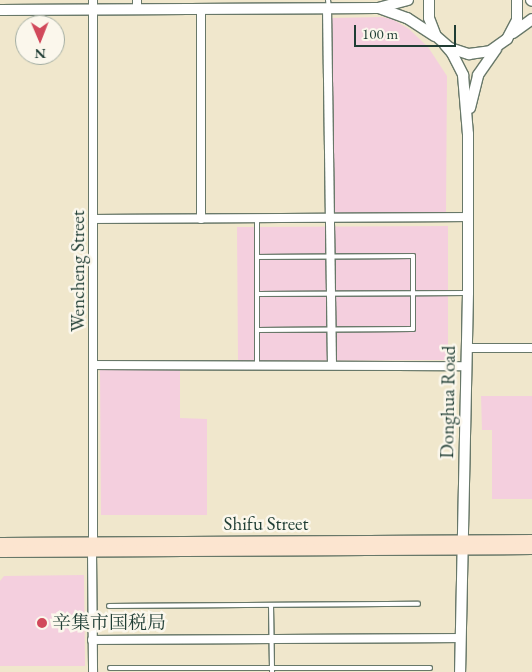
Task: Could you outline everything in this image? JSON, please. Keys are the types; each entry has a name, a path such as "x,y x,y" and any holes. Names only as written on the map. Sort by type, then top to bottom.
{"main road":[{"name":"Shifu Street","path":"462,545 532,540"},
{"name":"Shifu Street","path":"0,543 92,547"},
{"name":"Shifu Street","path":"0,551 92,547 462,545 532,548"}],"street":[{"path":"378,8 408,0"},
{"path":"429,0 428,18 433,30 452,53 463,75 468,134"},
{"path":"510,35 517,20 517,0"},
{"path":"0,10 93,5 137,5 201,9 328,5 378,8 407,18 456,51 469,54 483,53 496,48"},
{"name":"Wencheng Street","path":"93,5 93,672"},
{"path":"328,5 332,366"},
{"path":"201,9 201,219"},
{"path":"468,134 474,88 482,67 496,48 532,19"},
{"name":"Donghua Road","path":"460,672 468,293 468,134"},
{"path":"94,219 468,217"},
{"path":"466,348 532,348"},
{"path":"94,365 466,366"},
{"path":"92,640 460,638"}],"lane":[{"path":"256,218 257,366"},
{"path":"257,257 413,256 413,329 257,330"},
{"path":"257,294 468,293"},
{"path":"109,606 418,604"},
{"path":"271,605 272,670"},
{"path":"110,668 272,670 430,668"}],"shaded area":[{"path":"382,17 392,19 409,29 428,47 447,76 446,213 332,213 332,18"},
{"path":"448,226 448,360 238,361 237,227"},
{"path":"180,369 180,418 207,419 207,515 101,515 100,370"},
{"path":"481,396 532,396 532,499 492,499 492,430 482,430"},
{"name":"辛集市国税局","path":"84,575 85,666 0,666 0,581 4,576"}],"place":[{"name":"辛集市国税局","path":"42,623"}]}
